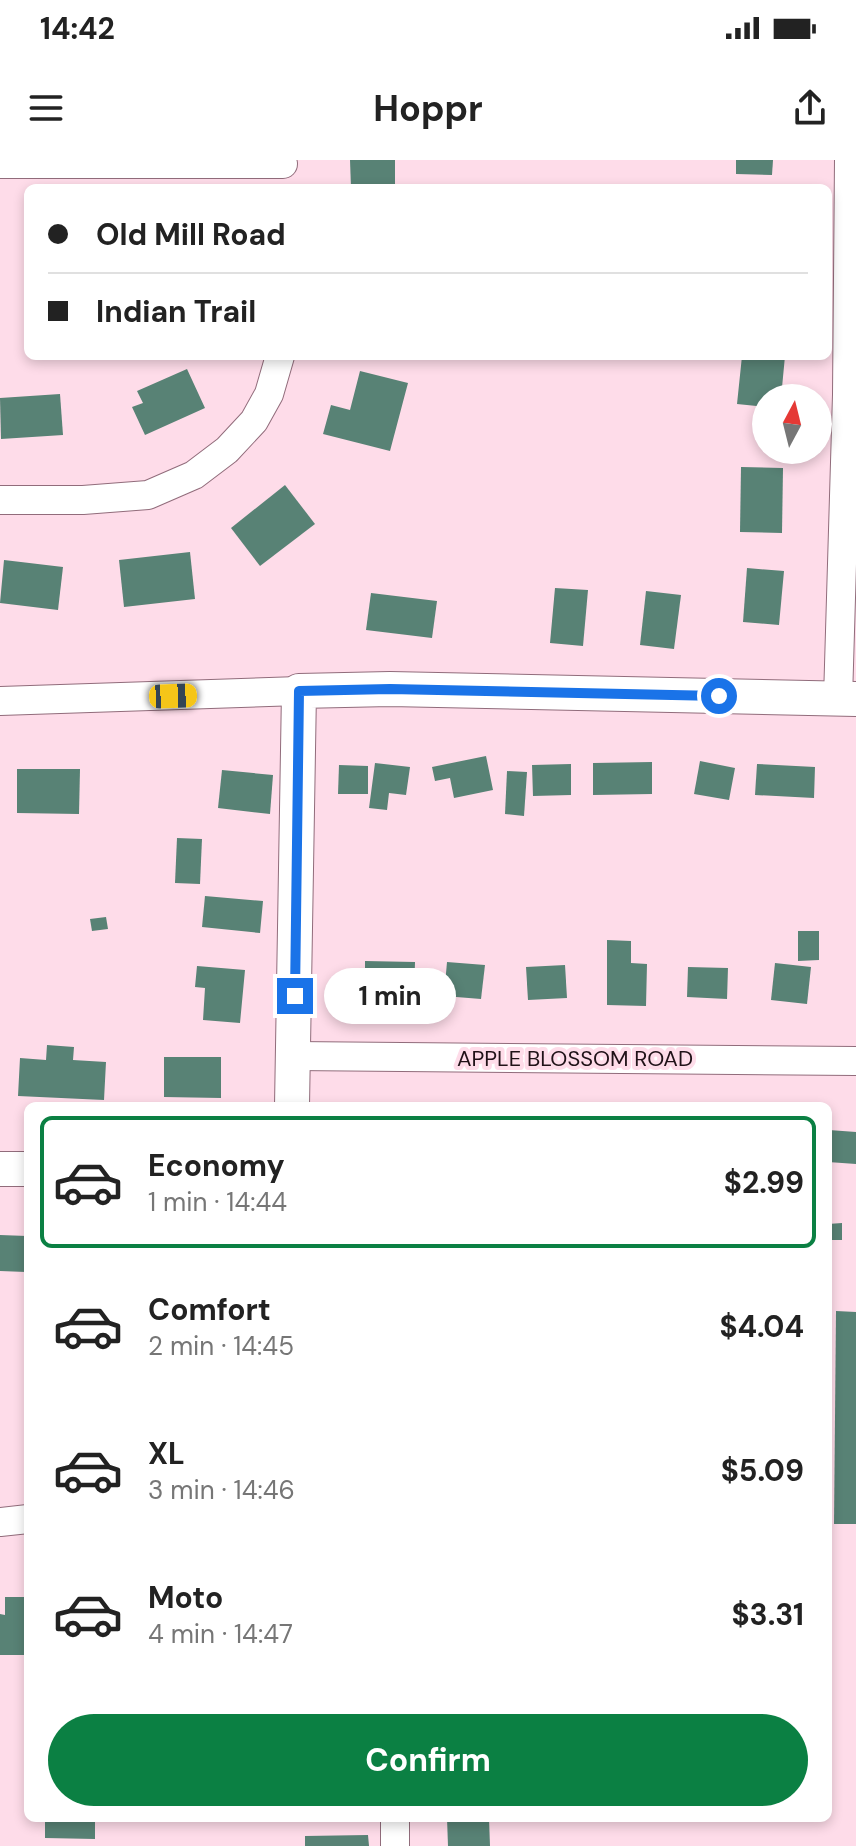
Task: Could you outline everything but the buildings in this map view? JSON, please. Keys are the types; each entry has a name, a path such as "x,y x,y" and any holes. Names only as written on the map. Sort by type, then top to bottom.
{"street":[{"path":"0,701 390,689 847,699 852,395 849,160"},
{"path":"0,164 283,171"},
{"path":"0,500 83,500 148,495 194,475 227,450 254,421 269,394 279,360"},
{"path":"292,1102 299,691"},
{"name":"APPLE BLOSSOM ROAD","path":"294,1056 856,1061"},
{"path":"0,1169 24,1169"},
{"path":"0,1522 24,1519"},
{"path":"395,1822 395,1846"}],"route":[{"path":"295,996 299,691 390,689 719,696"}]}
